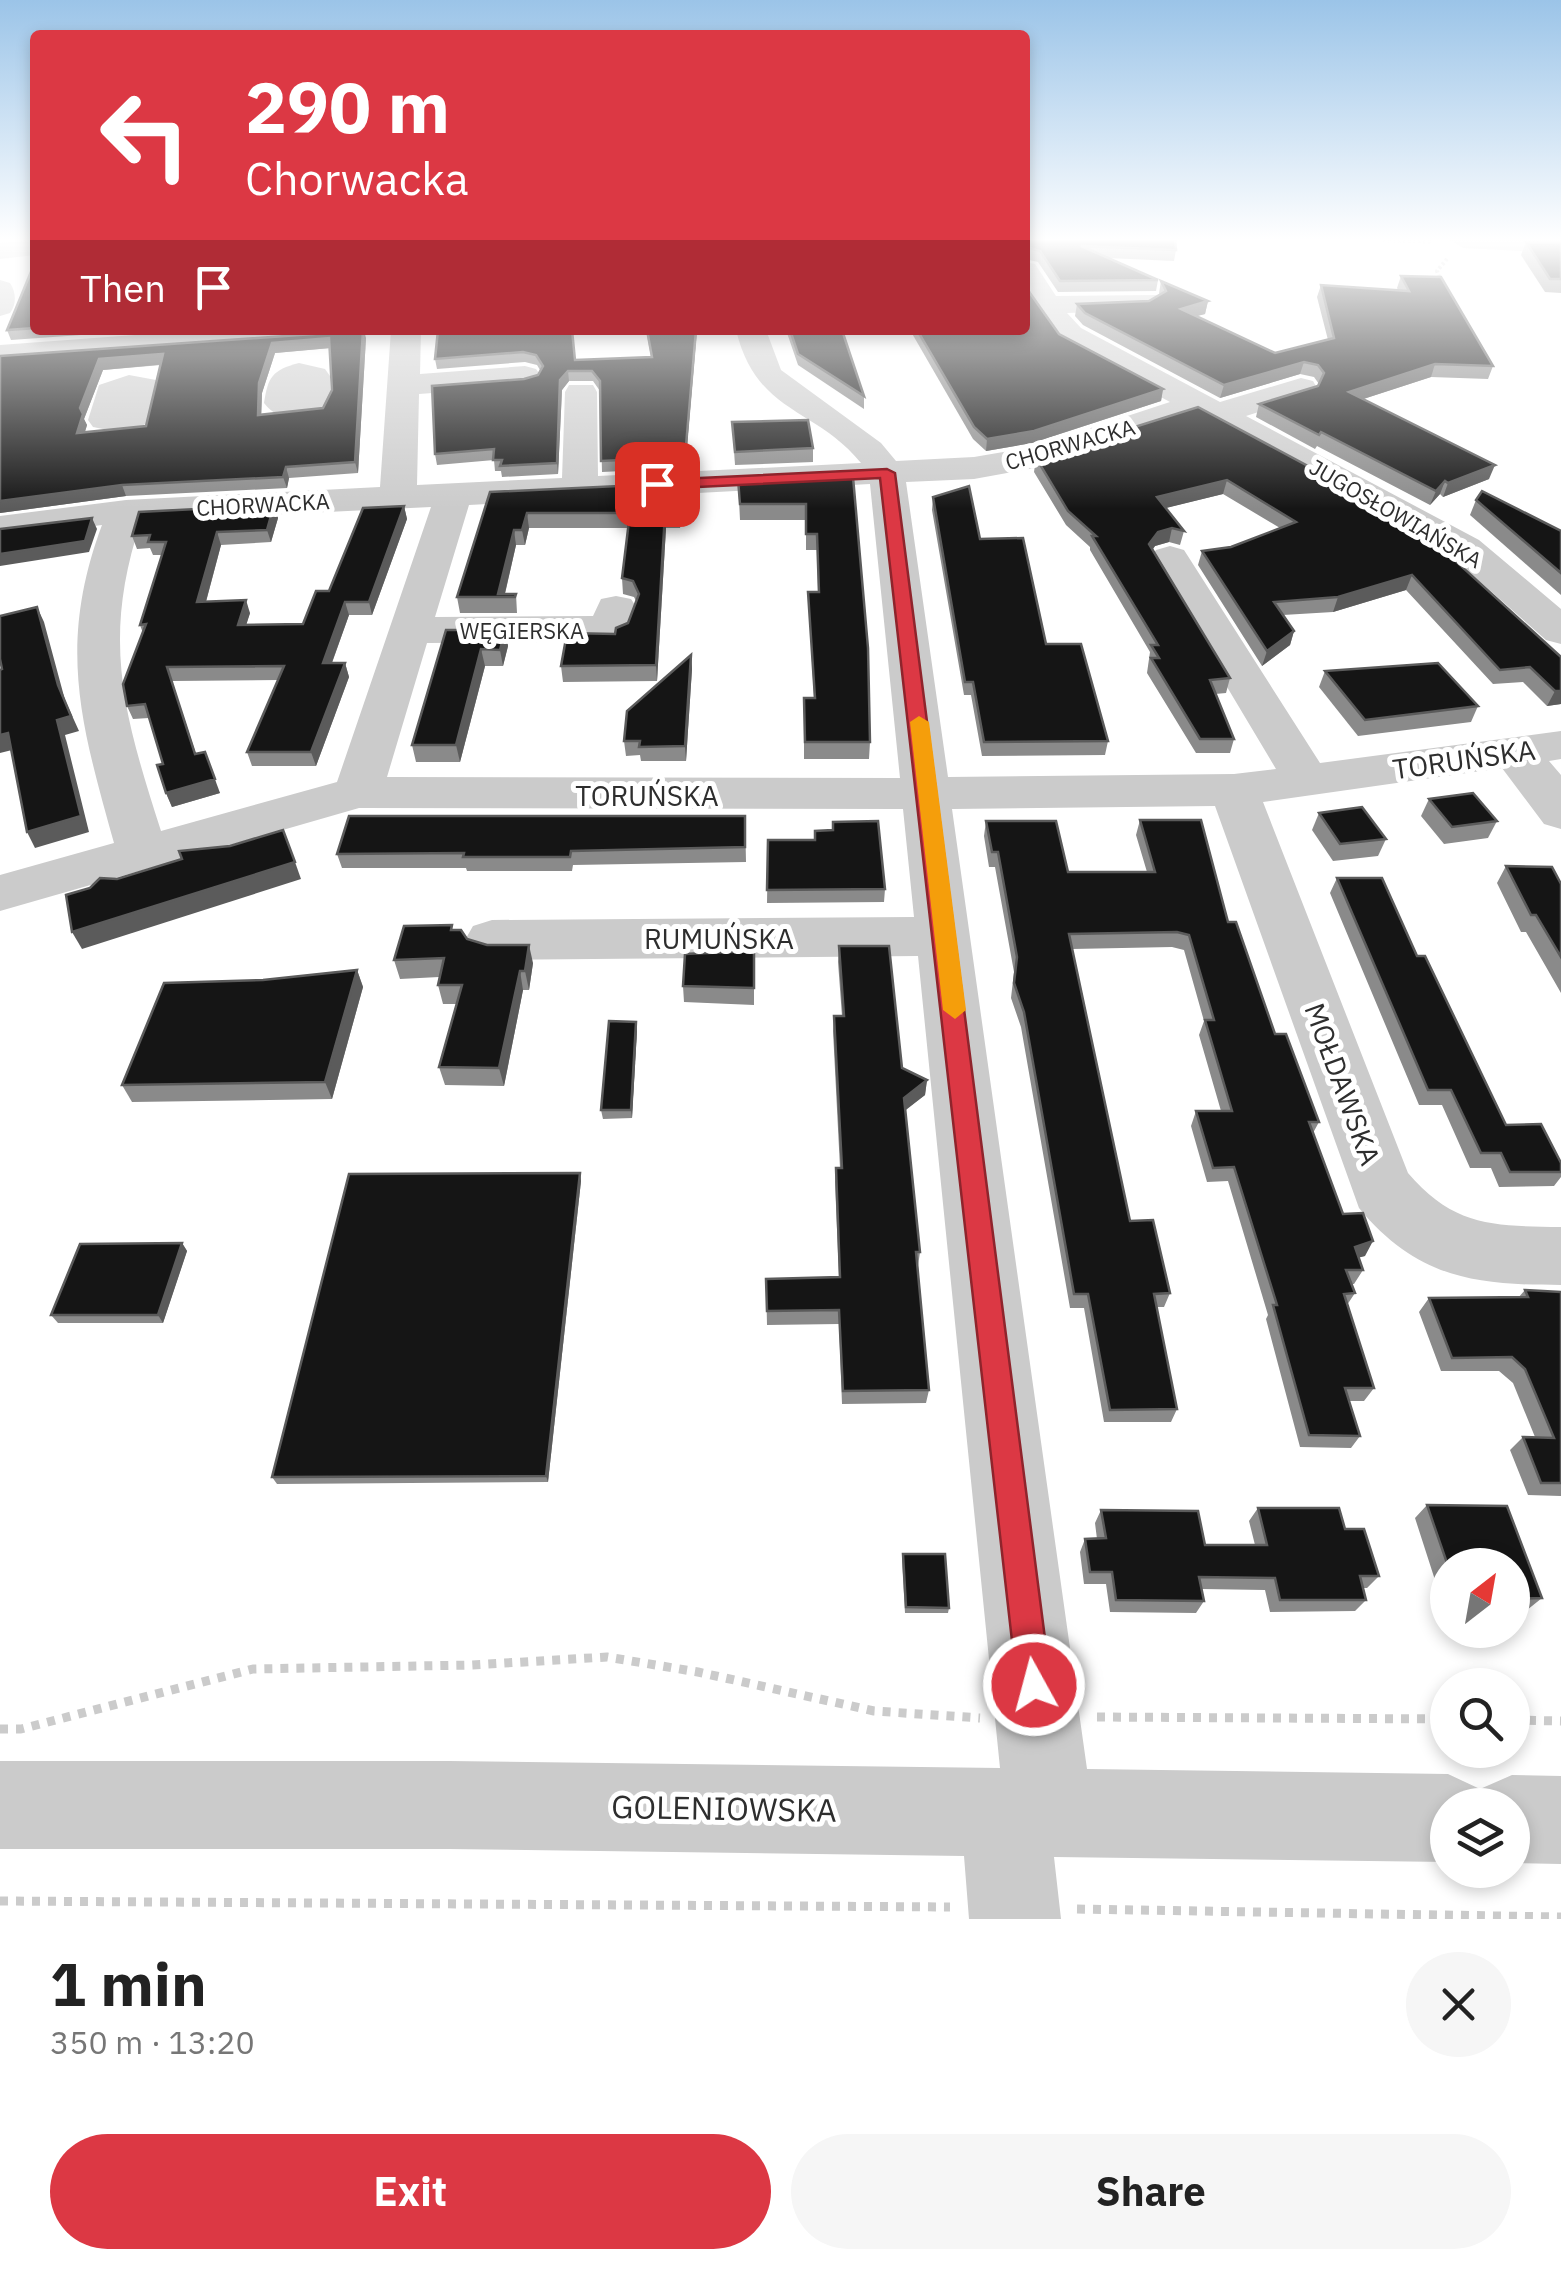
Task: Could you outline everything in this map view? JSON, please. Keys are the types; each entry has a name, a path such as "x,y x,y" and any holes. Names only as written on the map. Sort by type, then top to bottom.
{"street":[{"name":"JUGOSŁOWIAŃSKA","path":"1065,330 1070,336 1465,548 1561,631"},
{"path":"0,354 269,335"},
{"path":"299,373 314,335"},
{"path":"398,496 406,335"},
{"path":"752,335 760,363 770,377 869,450 887,473 929,794 1038,1717 1014,1913"},
{"path":"130,385 139,346"},
{"path":"404,385 525,376"},
{"path":"1208,409 1302,388"},
{"path":"580,488 581,392"},
{"name":"CHORWACKA","path":"0,527 126,511 974,468 1040,456 1208,409"},
{"path":"358,792 454,494"},
{"path":"126,511 102,590 97,657 100,700 142,852"},
{"path":"1170,558 1308,782"},
{"name":"WĘGIERSKA","path":"411,630 611,629 616,608"},
{"name":"TORUŃSKA","path":"0,893 358,792 929,794 1234,790 1561,746"},
{"path":"1514,752 1543,784 1561,813"},
{"name":"MOŁDAWSKA","path":"1234,790 1382,1188 1414,1224 1448,1242 1499,1256 1561,1256"},
{"name":"RUMUŃSKA","path":"492,940 946,936"},
{"name":"GOLENIOWSKA","path":"0,1805 1027,1811 1430,1818"},
{"path":"1530,1820 1561,1820"}],"path":[{"path":"0,1730 21,1730 253,1669 608,1658 698,1672 874,1711 955,1719 1430,1719"},
{"path":"1530,1720 1561,1721"},
{"path":"0,1900 1561,1917"}],"building":[{"path":"1030,330 1056,330 1163,389 1034,431 987,439 974,427 920,335 1030,335"},
{"path":"1117,330 1225,330 1275,353 1334,338 1332,330 1472,330 1493,366 1435,364 1349,392 1495,465 1445,481 1436,491 1259,404 1318,386 1324,373 1318,365 1304,362 1224,385"},
{"path":"299,335 363,335 355,462 286,467 283,477 122,485 0,501 0,356","holes":["329,338 332,390 323,408 258,415 259,383 272,343","163,354 146,426 77,433 83,414 80,408 99,359"]},
{"path":"437,335 572,335 575,360 652,357 648,335 696,335 685,457 601,461 600,381 592,371 568,371 560,380 557,463 500,466 502,460 493,460 494,449 435,454 432,386 524,379 538,375 543,366 536,355 523,352 435,359"},
{"path":"792,335 844,335 864,396 798,354"},
{"path":"1198,407 1414,523 1561,657 1561,691 1555,691 1530,667 1500,670 1412,575 1338,597 1274,602 1294,631 1267,651 1202,551 1231,547 1296,522 1227,480 1157,497 1184,531 1172,528 1158,532 1149,544 1230,678 1210,680 1234,739 1200,739 1151,658 1159,658 1151,645 1158,645 1092,536 1096,536 1068,511 1036,458"},
{"path":"808,420 813,448 735,452 732,422"},
{"path":"843,474 853,477 868,648 870,742 805,742 804,698 815,698 808,592 819,592 817,534 806,534 806,504 740,504 738,479"},
{"path":"682,483 679,513 665,513 656,665 561,666 567,633 615,634 616,628 628,623 639,594 633,581 622,578 630,513 527,513 522,530 514,530 498,594 516,594 515,597 457,597 490,492"},
{"path":"969,486 980,539 1023,538 1046,644 1081,644 1108,741 984,742 973,682 965,682 933,497"},
{"path":"1482,491 1561,531 1561,573 1476,500"},
{"path":"274,505 267,530 217,532 197,602 246,600 238,625 303,624 316,591 329,591 363,508 404,506 369,602 345,602 323,663 345,663 311,752 247,752 284,666 167,667 195,754 205,752 215,779 166,793 157,765 163,764 145,704 127,706 123,684 146,624 140,625 166,542 148,542 150,535 132,536 139,512"},
{"path":"92,518 85,541 0,554 0,529"},
{"path":"37,607 58,685 71,716 57,720 81,816 27,832 8,733 0,735 0,616"},
{"path":"446,630 505,630 500,650 481,649 456,745 412,745"},
{"path":"691,655 685,746 639,747 640,741 624,741 627,711"},
{"path":"1438,663 1478,706 1365,720 1325,671"},
{"path":"1473,793 1497,821 1452,827 1429,799"},
{"path":"1362,807 1386,839 1340,844 1319,813"},
{"path":"349,816 745,816 745,847 571,851 570,857 337,854"},
{"path":"1140,820 1201,820 1228,922 1236,922 1275,1034 1286,1034 1319,1122 1309,1122 1343,1214 1363,1213 1373,1241 1355,1247 1363,1270 1346,1270 1355,1293 1344,1294 1374,1388 1345,1388 1360,1436 1309,1435 1273,1305 1277,1305 1234,1167 1213,1168 1196,1111 1232,1111 1205,1020 1214,1020 1189,935 1177,932 1069,934 1130,1221 1153,1220 1170,1293 1154,1294 1177,1409 1110,1410 1088,1294 1074,1294 1024,1012 1014,983 1017,957 998,852 992,852 986,821 1056,821 1068,872 1155,872"},
{"path":"878,821 885,889 767,890 768,840 815,840 815,831 833,830 833,822"},
{"path":"283,830 295,862 72,932 66,895 90,888 100,878 117,879 182,859 179,851 230,846"},
{"path":"1506,866 1552,867 1561,884 1561,957 1536,915 1531,915"},
{"path":"1337,878 1382,878 1417,956 1425,956 1506,1125 1541,1124 1561,1163 1561,1172 1510,1172 1501,1153 1481,1153 1451,1090 1428,1090"},
{"path":"452,925 451,930 461,930 467,939 487,945 529,945 499,1068 439,1067 462,985 438,985 444,958 394,960 404,926"},
{"path":"839,946 889,946 902,1068 927,1080 904,1098 929,1390 843,1391 839,1310 767,1311 766,1279 840,1277 836,1168 842,1168 834,1016 844,1016"},
{"path":"754,951 754,988 683,986 685,954"},
{"path":"357,970 325,1082 122,1085 164,983 263,980"},
{"path":"609,1021 636,1022 631,1110 601,1110"},
{"path":"580,1173 546,1476 272,1477 349,1174"},
{"path":"182,1243 158,1315 51,1315 80,1244"},
{"path":"1525,1290 1561,1292 1561,1483 1541,1483 1523,1437 1554,1438 1525,1369 1512,1357 1452,1358 1429,1298 1528,1297"},
{"path":"1427,1505 1507,1506 1523,1548 1442,1548"},
{"path":"1258,1508 1339,1508 1345,1529 1364,1529 1379,1576 1360,1576 1366,1600 1280,1600 1275,1578 1199,1577 1204,1601 1116,1600 1112,1572 1090,1572 1085,1539 1106,1538 1101,1510 1198,1511 1205,1545 1267,1545"},
{"path":"903,1554 945,1554 949,1608 906,1607"},
{"path":"1530,1566 1542,1598 1530,1598"}],"slow traffic":[{"path":"919,722 955,1010"}],"route":[{"path":"657,484 887,473 942,901 1034,1685"}]}
